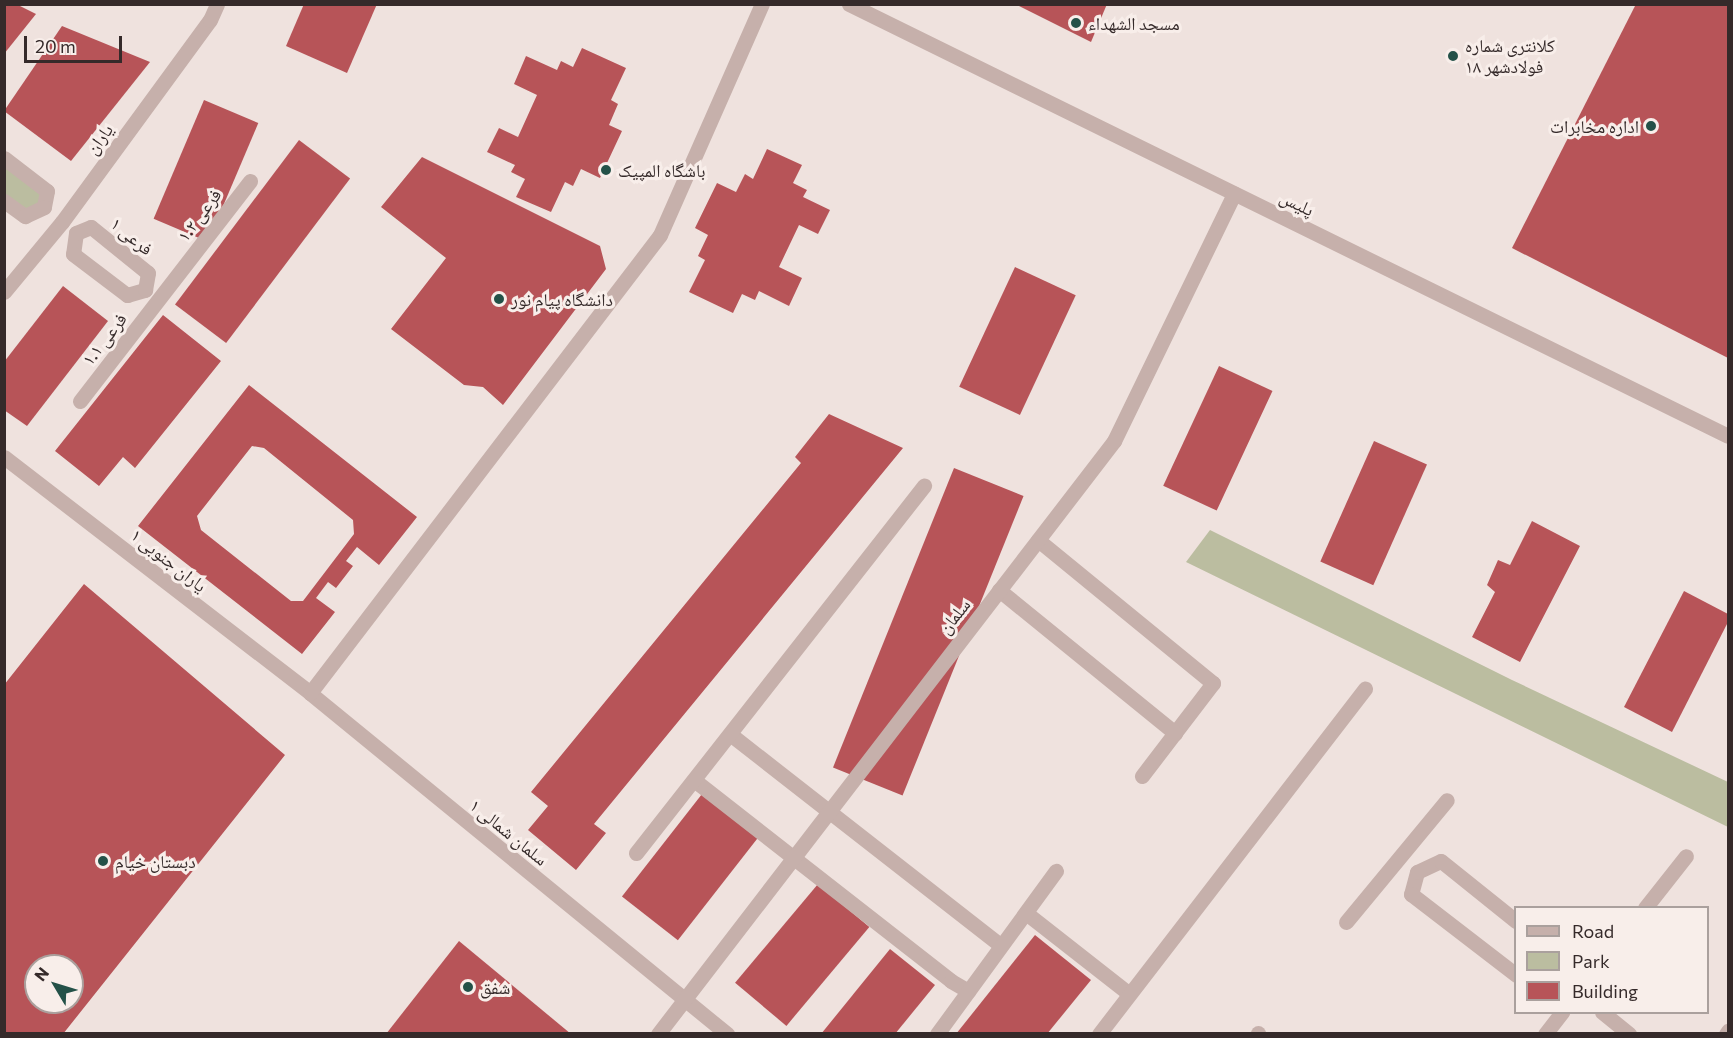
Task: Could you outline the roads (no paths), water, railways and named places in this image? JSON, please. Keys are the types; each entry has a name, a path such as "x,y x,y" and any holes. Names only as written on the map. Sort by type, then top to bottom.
{"street":[{"name":"یاران","path":"4,292 62,222 210,20 217,4"},
{"path":"310,693 660,235 762,4"},
{"name":"پلیس","path":"849,4 1728,436"},
{"path":"4,158 47,191 44,207"},
{"name":"فرعی ۱.۲","path":"158,301 250,181"},
{"name":"سلمان","path":"658,1034 1114,441 1234,194"},
{"path":"4,201 25,216 44,207"},
{"path":"44,207 76,233 73,254 127,295 144,290 158,301"},
{"name":"فرعی ۱","path":"76,233 91,227 148,273 144,290"},
{"name":"فرعی ۱.۱","path":"80,401 158,301"},
{"name":"یاران جنوبی ۱","path":"4,457 310,693"},
{"path":"636,853 924,486"},
{"path":"1038,540 1213,683 1142,776"},
{"path":"999,590 1175,733"},
{"path":"1099,1034 1128,993 1365,688"},
{"name":"سلمان شمالی ۱","path":"310,693 727,1034"},
{"path":"730,734 828,813 1000,945"},
{"path":"694,780 795,856 951,981 968,991"},
{"path":"1346,922 1446,800"},
{"path":"1647,906 1686,856"},
{"path":"1398,858 1417,872"},
{"path":"1417,872 1441,861 1514,920"},
{"path":"937,1034 1056,871"},
{"path":"1417,872 1411,894 1514,974"},
{"path":"1026,913 1128,993"},
{"path":"1545,1034 1560,1014"},
{"path":"1604,1014 1629,1034"}],"place":[{"name":"مسجد الشهداء","path":"1076,23"},
{"name":"کلانتری شماره ۱۸ فولادشهر","path":"1453,56"},
{"name":"اداره مخابرات","path":"1651,126"},
{"name":"باشگاه المپیک","path":"606,170"},
{"name":"دانشگاه پیام نور","path":"499,299"},
{"name":"دبستان خیام","path":"103,861"},
{"name":"شفق","path":"468,987"}]}
